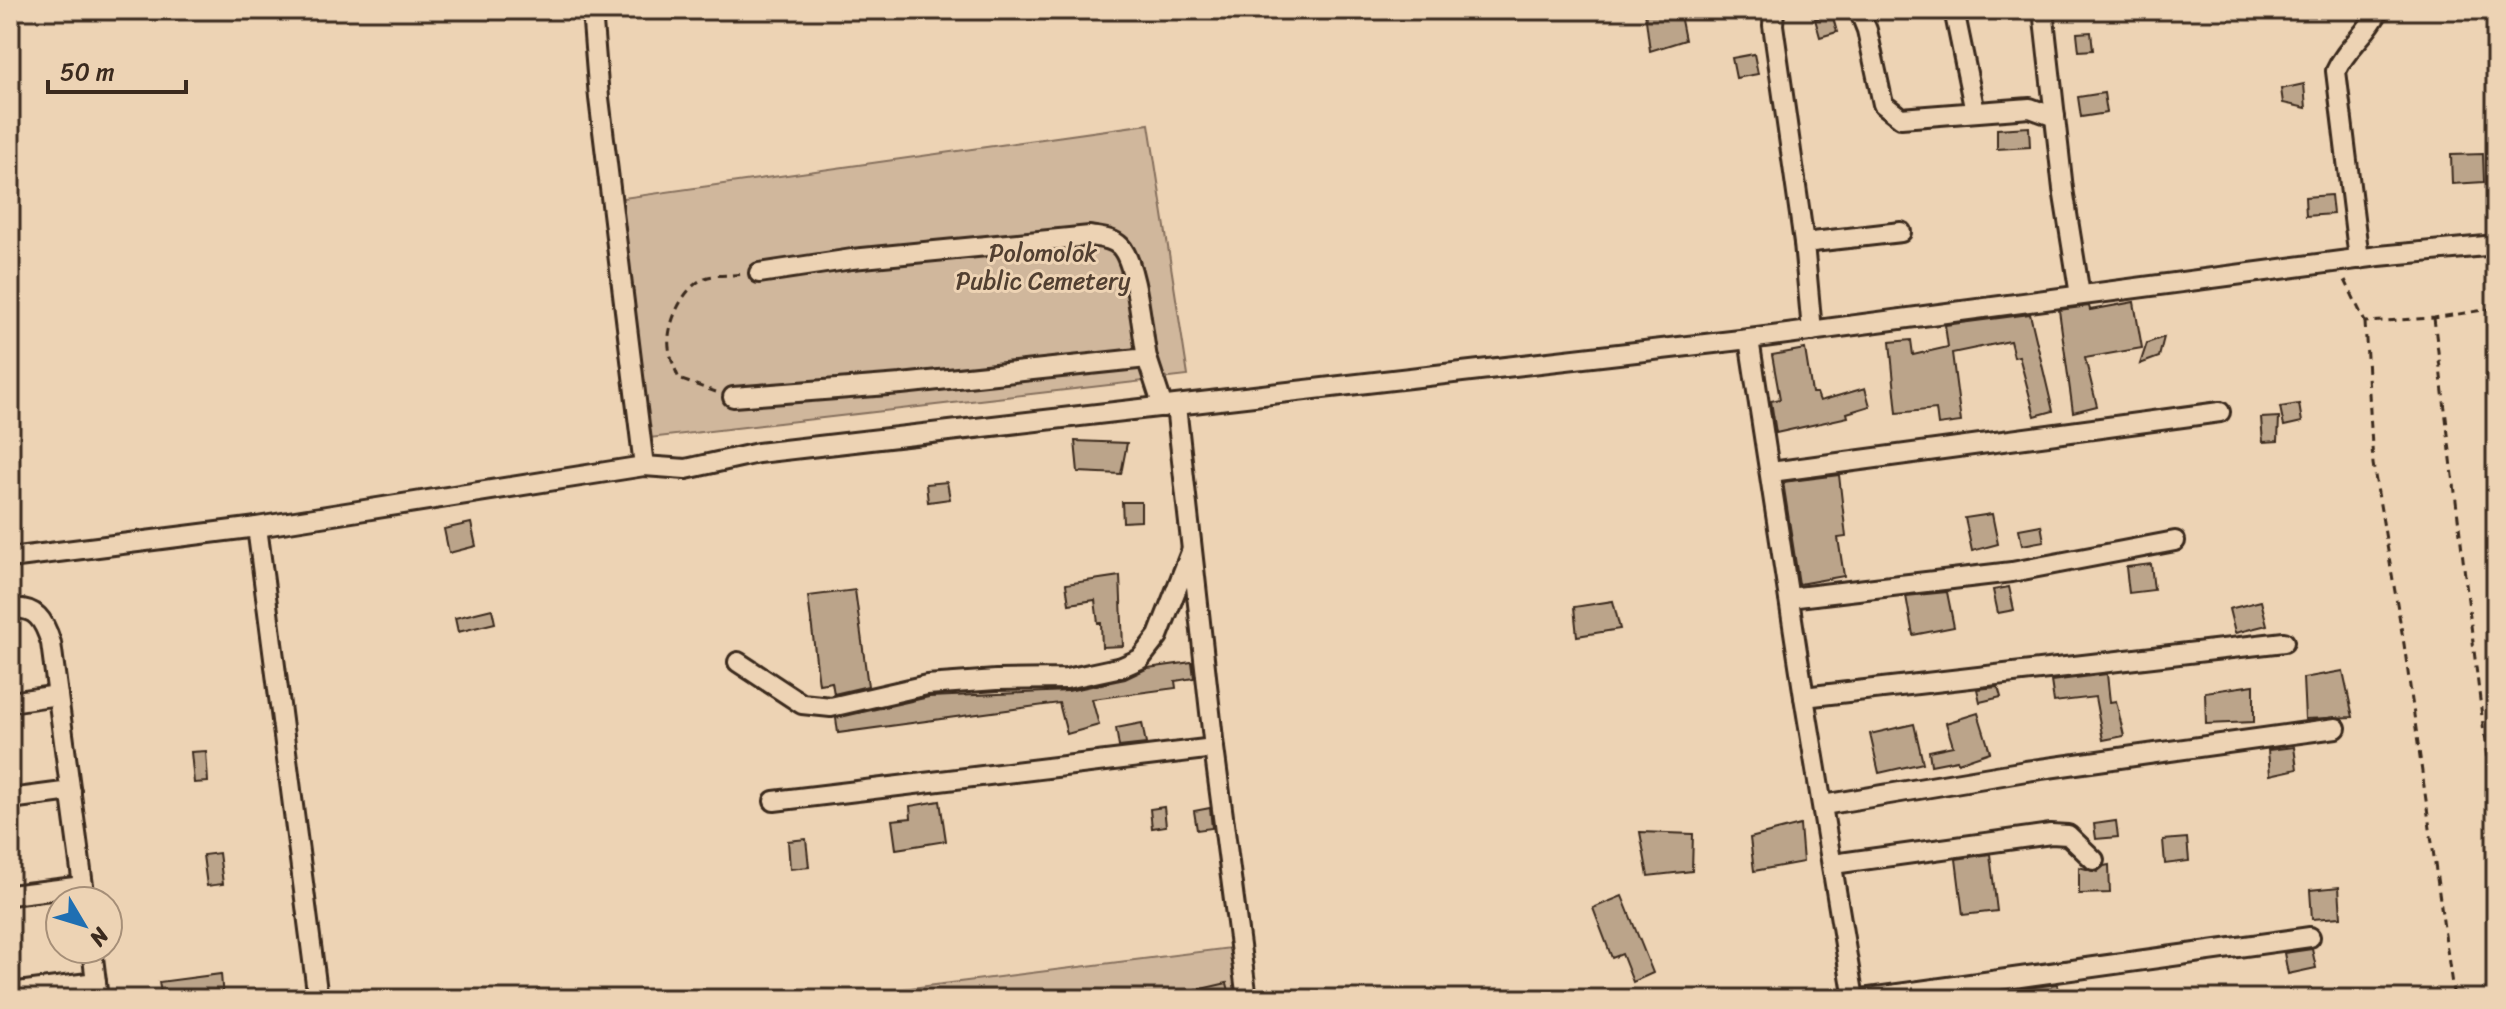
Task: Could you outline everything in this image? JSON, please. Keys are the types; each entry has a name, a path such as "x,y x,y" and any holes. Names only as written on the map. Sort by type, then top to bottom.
{"street":[{"path":"592,10 599,98 644,466"},
{"path":"1774,10 1773,25 1804,243 1812,331"},
{"path":"1859,10 1867,30 1883,104 1891,113 1901,118 2030,108 2055,117"},
{"path":"1954,10 1975,112"},
{"path":"2043,10 2063,189 2080,295"},
{"path":"2359,259 2336,71 2379,10"},
{"path":"1804,243 1901,232"},
{"path":"759,273 1090,236 1110,239 1130,261 1147,358 1169,406 1193,546 1214,748 1247,999"},
{"path":"10,558 257,527 644,466 686,469 758,453 1749,339 2359,259 2496,245"},
{"path":"1749,339 1854,999"},
{"path":"733,397 901,384 1147,358"},
{"path":"1771,472 2220,412"},
{"path":"257,527 318,999"},
{"path":"1789,598 2012,572 2175,541"},
{"path":"738,662 802,704 831,707 927,685 1066,679 1122,667 1140,659 1158,636 1193,546"},
{"path":"10,609 29,610 39,615 46,626 83,885"},
{"path":"1804,697 2284,642"},
{"path":"10,702 58,695"},
{"path":"1823,805 2026,771 2336,728"},
{"path":"774,801 1214,748"},
{"path":"10,799 71,791"},
{"path":"1833,864 2051,834 2068,835 2094,860"},
{"path":"10,895 44,894"},
{"path":"1862,999 2310,937"},
{"path":"10,993 97,990 94,965"}],"path":[{"path":"2337,262 2365,322 2373,464 2404,644 2454,999"},
{"path":"733,397 679,379 672,361 669,337 678,308 689,290 705,278 759,273"},
{"path":"2365,322 2434,318 2496,308"},
{"path":"2434,318 2496,833"}],"green space":[{"name":"Polomolok Public Cemetery","path":"1149,124 1188,376 641,439 616,199"},
{"path":"1230,948 1237,999 823,999"}],"building":[{"path":"1679,10 1685,40 1650,51 1645,12"},
{"path":"1832,14 1837,32 1820,37 1815,19"},
{"path":"2091,32 2093,50 2079,51 2077,33"},
{"path":"1754,54 1758,74 1736,78 1732,58"},
{"path":"2304,84 2306,108 2283,103 2281,89"},
{"path":"2104,93 2107,113 2081,117 2078,97"},
{"path":"2029,127 2030,147 1997,149 1997,129"},
{"path":"2483,154 2484,182 2452,184 2451,155"},
{"path":"2331,195 2333,214 2306,216 2305,197"},
{"path":"2134,302 2142,348 2085,358 2097,406 2073,412 2059,310 2089,306 2090,310"},
{"path":"2030,314 2053,411 2035,416 2019,356 2014,357 2010,341 1952,353 1961,422 1938,425 1936,409 1897,413 1890,342 1911,340 1913,355 1948,347 1945,325"},
{"path":"2164,337 2159,357 2140,364 2147,343"},
{"path":"1805,349 1812,393 1817,393 1820,401 1865,388 1870,406 1847,413 1848,417 1776,433 1771,401 1780,399 1772,355"},
{"path":"2299,404 2302,422 2284,426 2280,407"},
{"path":"2279,417 2278,441 2263,442 2261,418"},
{"path":"1075,441 1127,443 1121,474 1078,472"},
{"path":"1839,475 1846,537 1838,538 1844,576 1799,584 1783,482"},
{"path":"947,482 950,499 928,502 926,484"},
{"path":"1122,502 1141,502 1141,521 1123,522"},
{"path":"1992,514 1998,544 1972,551 1965,518"},
{"path":"471,523 476,546 449,553 444,529"},
{"path":"2041,525 2044,541 2022,545 2019,529"},
{"path":"2151,564 2154,590 2129,593 2126,567"},
{"path":"1120,576 1123,646 1102,647 1101,623 1098,623 1095,600 1069,604 1066,584"},
{"path":"2009,587 2014,610 1998,613 1993,590"},
{"path":"855,590 868,686 834,694 832,682 819,684 808,596"},
{"path":"1947,592 1954,627 1913,635 1906,596"},
{"path":"1613,601 1620,629 1577,636 1574,607"},
{"path":"2261,601 2267,625 2235,633 2229,609"},
{"path":"492,609 495,623 458,632 455,618"},
{"path":"1192,662 1194,678 1175,681 1176,688 1092,699 1099,725 1067,734 1059,703 838,733 836,718 929,697 1068,691 1125,679 1148,668"},
{"path":"2343,671 2353,717 2305,719 2303,678"},
{"path":"2107,674 2110,702 2116,701 2124,736 2103,740 2095,697 2054,702 2051,681"},
{"path":"2254,685 2254,722 2206,724 2205,692"},
{"path":"1998,687 2001,697 1980,702 1977,689"},
{"path":"1978,713 1990,752 1958,763 1957,760 1931,765 1929,751 1953,746 1946,723"},
{"path":"1142,723 1146,744 1119,747 1116,728"},
{"path":"1914,724 1923,763 1879,773 1870,734"},
{"path":"2294,747 2297,769 2270,775 2268,750"},
{"path":"206,751 208,782 194,783 191,752"},
{"path":"940,801 946,841 896,849 892,820 911,818 910,806"},
{"path":"1164,807 1166,826 1152,828 1150,809"},
{"path":"1210,808 1212,828 1197,830 1194,811"},
{"path":"2116,821 2118,837 2096,839 2094,824"},
{"path":"1800,825 1803,862 1754,871 1750,838"},
{"path":"1640,832 1693,834 1692,871 1648,876"},
{"path":"2187,838 2189,861 2165,864 2163,840"},
{"path":"806,839 809,867 790,869 788,841"},
{"path":"219,853 223,884 207,886 203,855"},
{"path":"1990,854 1997,911 1963,915 1956,859"},
{"path":"2109,865 2110,893 2079,894 2079,867 2097,872"},
{"path":"2339,887 2341,917 2312,919 2310,890"},
{"path":"1622,896 1653,973 1633,982 1622,954 1612,958 1593,908"},
{"path":"2312,949 2316,968 2288,974 2284,953"},
{"path":"221,974 223,999 162,999 159,982"},
{"path":"1227,983 1231,999 1185,999 1184,993"},
{"path":"2057,984 2061,999 2009,999 2007,991"}]}
